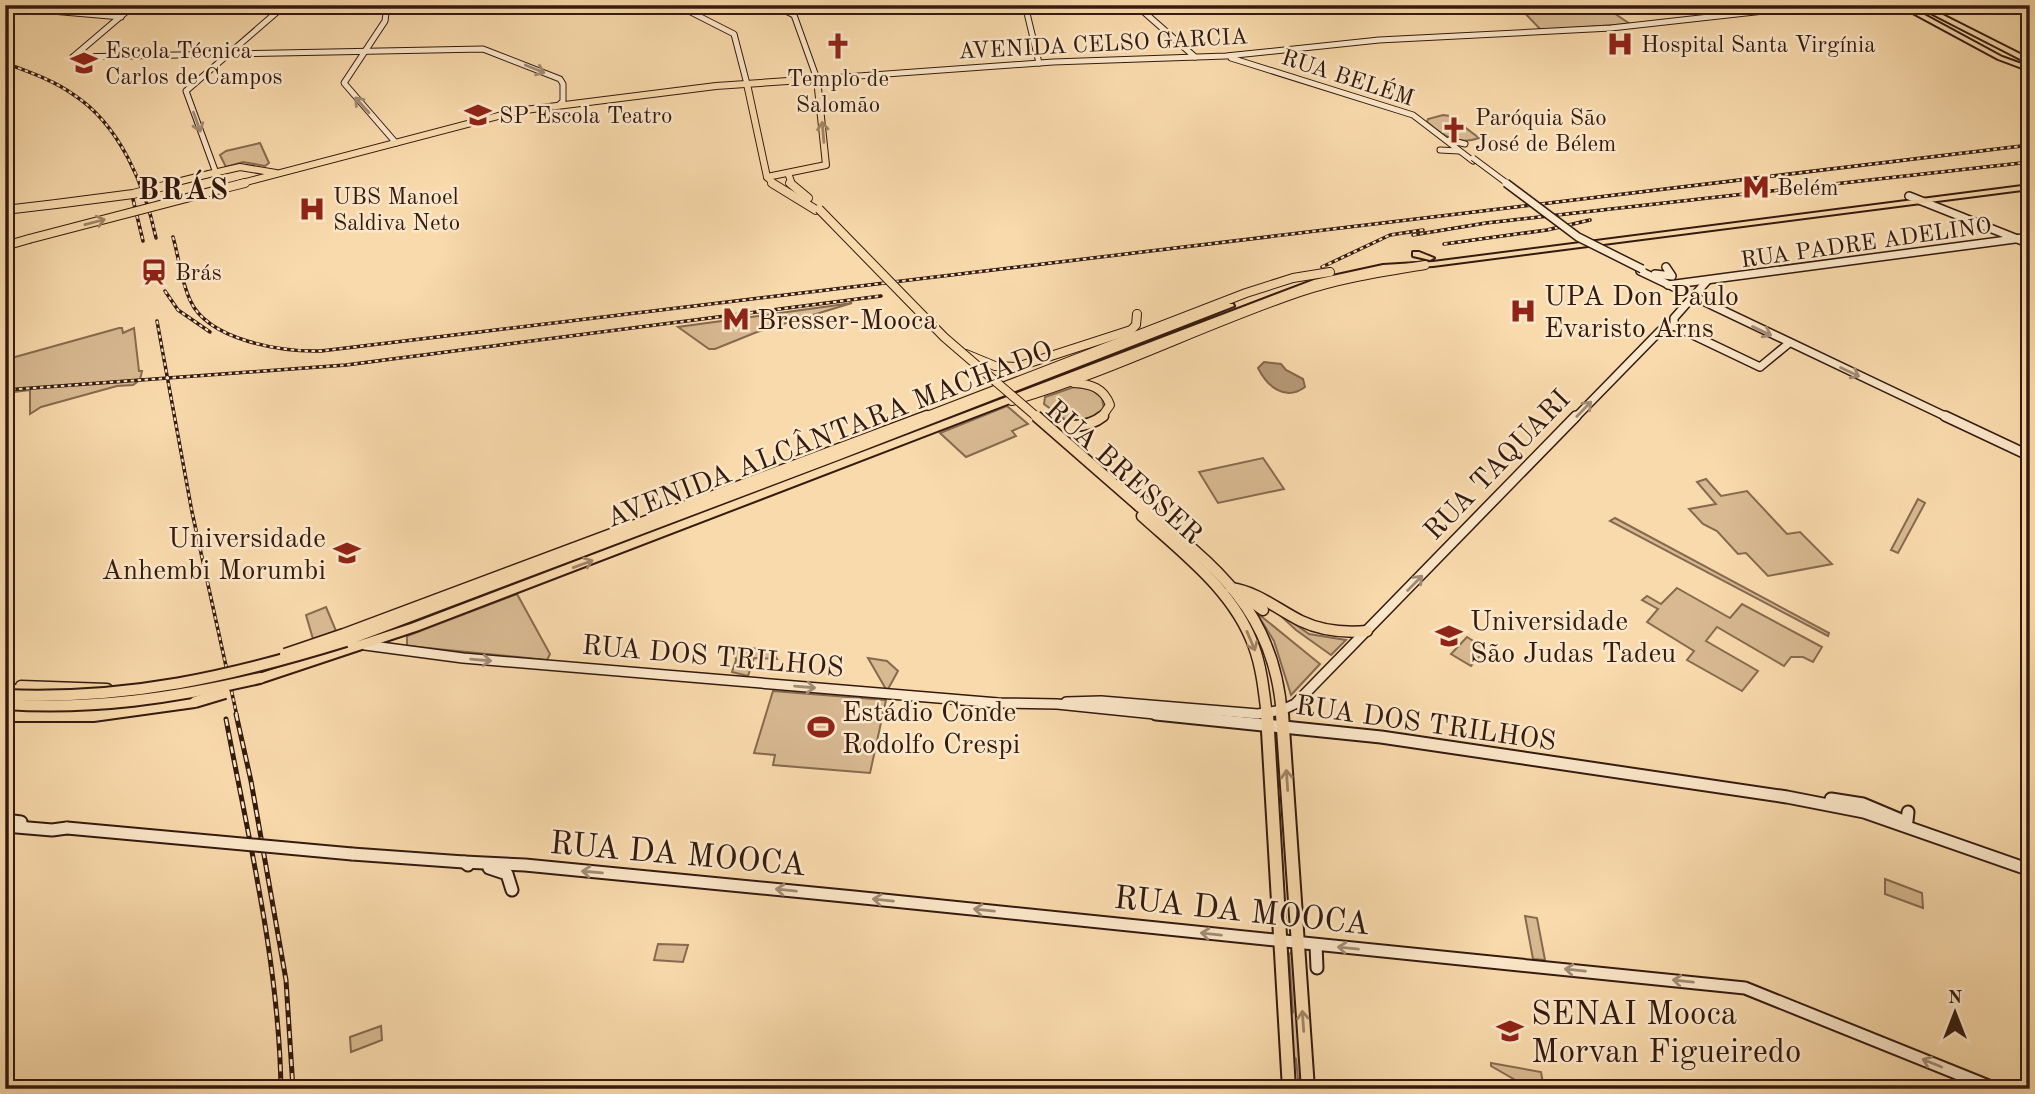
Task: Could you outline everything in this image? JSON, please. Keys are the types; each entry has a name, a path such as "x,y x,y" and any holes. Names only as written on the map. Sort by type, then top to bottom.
{"highway":[{"path":"1901,5 2000,58 2030,65"},
{"path":"1907,5 2004,56 2030,65"},
{"path":"1915,5 2030,65"},
{"name":"AVENIDA ALCÂNTARA MACHADO","path":"345,642 1287,284 1329,272 1380,262 1432,261 2030,182"},
{"name":"AVENIDA ALCÂNTARA MACHADO","path":"345,642 365,645 1307,285 1375,268 2030,187"},
{"path":"1416,254 1432,261"},
{"path":"1054,366 1105,354"},
{"path":"448,596 519,576"},
{"path":"5,716 94,716 175,707 218,696 345,642"},
{"path":"5,695 72,698 159,690 239,673 345,642"},
{"path":"5,704 88,707 134,704 187,696 260,678"}],"main road":[{"path":"134,5 73,57 486,49 560,79 563,84 564,103"},
{"path":"212,174 209,155 186,91 285,5"},
{"path":"387,5 386,18 344,85 396,144"},
{"path":"677,5 734,34 770,180 826,165 817,79 794,14 774,5"},
{"path":"1025,5 1039,63"},
{"path":"1136,5 1195,57"},
{"name":"AVENIDA CELSO GARCIA","path":"247,182 517,111 564,103 747,84 1039,63 1226,56 1379,40 1624,27 1817,5"},
{"path":"5,7 121,17"},
{"name":"RUA BELÉM","path":"1226,56 1386,104 1419,119 1461,148 1571,235 1642,270"},
{"path":"1444,138 1461,148"},
{"path":"1440,150 1461,148"},
{"path":"5,245 247,182 269,172 274,164"},
{"path":"5,209 133,194 238,167 280,174"},
{"name":"RUA BRESSER","path":"788,177 939,339 1137,508"},
{"name":"RUA BRESSER","path":"770,180 817,210 957,349 1137,508 1230,604 1251,639 1262,677 1267,725"},
{"path":"1909,197 2030,244"},
{"path":"786,198 803,200"},
{"name":"RUA PADRE ADELINO","path":"1681,282 1707,281 2030,237"},
{"name":"AVENIDA ALCÂNTARA MACHADO","path":"994,405 1074,383 1302,292 1432,261"},
{"path":"1658,276 1672,276 1666,267"},
{"path":"1642,270 1681,282"},
{"path":"1642,270 1692,298 2030,456"},
{"name":"AVENIDA ALCÂNTARA MACHADO","path":"345,642 448,596 769,477 1266,286 1305,275 1329,272"},
{"name":"RUA TAQUARI","path":"1282,710 1294,704 1367,631 1660,331 1674,326 1674,317 1707,281"},
{"path":"1668,285 1681,282"},
{"path":"957,349 984,362 1017,368 1135,327 1137,314"},
{"path":"1674,326 1760,367 1788,344"},
{"path":"1101,341 1144,332"},
{"path":"1036,416 1050,424 1063,426 1092,423 1104,417 1110,405 1106,394 1092,386 1074,383"},
{"path":"1136,492 1187,546"},
{"path":"1137,508 1187,546"},
{"name":"RUA BRESSER","path":"1187,546 1232,588"},
{"path":"1194,566 1203,570 1219,586 1257,593 1310,625 1342,632 1367,631"},
{"path":"1232,588 1263,610"},
{"path":"1232,588 1250,611 1269,648 1282,710 1308,1089"},
{"path":"5,687 74,693 121,689 171,682 345,642"},
{"name":"RUA DOS TRILHOS","path":"365,645 463,658 582,669 998,703 1057,704 1426,743 1855,809 2030,870"},
{"name":"RUA DOS TRILHOS","path":"1057,704 1101,701 1234,712 1282,710"},
{"path":"1267,725 1289,1089"},
{"name":"RUA DOS TRILHOS","path":"1787,797 1863,804 1906,817 1966,847"},
{"path":"1273,813 1279,825 1290,833"},
{"path":"1888,821 1906,817"},
{"path":"5,820 352,854 464,862 503,871 510,877 512,890"},
{"path":"5,826 52,830 64,827"},
{"path":"1273,837 1286,846 1288,875 1293,882"},
{"name":"RUA DA MOOCA","path":"464,862 525,865 714,883 1745,988 1996,1089"},
{"path":"1316,945 1317,968"}],"shaded area":[{"path":"1517,5 1602,5 1630,24 1541,30"},
{"path":"1450,116 1479,138 1464,141 1451,138 1427,122 1428,119"},
{"path":"260,143 269,163 265,166 243,162 226,167 220,155 226,151"},
{"path":"852,303 757,332 715,349 709,349 678,327"},
{"path":"122,328 123,333 134,328 139,371 142,371 140,380 133,385 117,386 41,407 30,414 30,390 5,393 5,361 8,359"},
{"path":"1264,362 1281,364 1286,370 1303,379 1305,387 1290,393 1277,390 1266,381 1258,368"},
{"path":"1074,387 1091,389 1102,398 1104,409 1093,419 1066,420 1044,404 1045,397"},
{"path":"1007,406 1028,424 1012,431 1016,436 966,457 940,433"},
{"path":"1263,458 1284,489 1218,503 1199,472"},
{"path":"1706,479 1721,496 1747,491 1787,534 1800,532 1832,564 1768,576 1746,553 1738,554 1717,531 1703,524 1689,509 1716,504 1697,482"},
{"path":"1918,499 1925,503 1898,553 1891,550"},
{"path":"1615,518 1829,633 1828,636 1610,521"},
{"path":"1677,588 1730,618 1742,604 1822,647 1813,662 1803,657 1791,657 1784,666 1717,627 1706,641 1758,671 1742,691 1687,660 1694,651 1647,622 1658,609 1642,600 1647,596 1661,604"},
{"path":"517,594 550,654 547,660 407,646 407,636"},
{"path":"1270,606 1309,634 1346,640 1331,655 1296,630"},
{"path":"326,607 336,631 313,639 306,615"},
{"path":"1256,612 1320,664 1291,695 1274,641"},
{"path":"1467,637 1486,649 1471,666 1451,654"},
{"path":"734,647 772,650 777,659 754,658 748,676 732,672 736,660"},
{"path":"868,658 887,661 898,671 887,691"},
{"name":"Estádio Conde Rodolfo Crespi","path":"773,691 886,700 870,773 773,765 775,755 754,753"},
{"path":"1885,879 1922,893 1923,908 1885,894"},
{"path":"1525,916 1537,918 1545,960 1533,959"},
{"path":"658,944 688,945 683,962 654,960"},
{"path":"1292,951 1303,1080 1298,1079 1296,1059 1291,1054 1289,1016 1293,1012 1289,955"},
{"path":"381,1026 382,1040 351,1052 350,1037"},
{"path":"1491,1063 1541,1072 1544,1089 1531,1089 1491,1066"}],"railway":[{"path":"5,63 66,90 105,123 128,158 137,178 156,238"},
{"path":"173,237 190,300 199,314 213,325 229,334 268,346 321,351 2030,145"},
{"path":"1413,235 1486,223 2030,162"},
{"path":"132,195 143,241"},
{"path":"1444,244 1547,230 1590,220"},
{"path":"1322,267 1390,235 1423,230"},
{"path":"165,291 178,310 210,332"},
{"path":"167,378 346,365 881,296"},
{"path":"157,321 167,378"},
{"path":"5,390 167,378"},
{"path":"167,378 192,512 237,716"},
{"path":"236,714 251,781 286,980 293,1089"},
{"path":"226,719 269,949 281,1089"}],"place":[{"name":"Hospital Santa Virgínia","path":"1620,44"},
{"name":"Templo de Salomão","path":"838,46"},
{"name":"Escola Técnica Carlos de Campos","path":"84,63"},
{"name":"SP Escola Teatro","path":"478,115"},
{"name":"Paróquia São José de Bélem","path":"1454,130"},
{"name":"Belém","path":"1756,187"},
{"name":"UBS Manoel Saldiva Neto","path":"312,209"},
{"name":"Brás","path":"154,272"},
{"name":"UPA Don Paulo Evaristo Arns","path":"1523,311"},
{"name":"Bresser-Mooca","path":"736,319"},
{"name":"Universidade Anhembi Morumbi","path":"347,553"},
{"name":"Universidade São Judas Tadeu","path":"1449,636"},
{"name":"Estádio Conde Rodolfo Crespi","path":"821,727"},
{"name":"SENAI Mooca Morvan Figueiredo","path":"1510,1031"}],"district":[{"name":"BRÁS","path":"184,189"}]}
